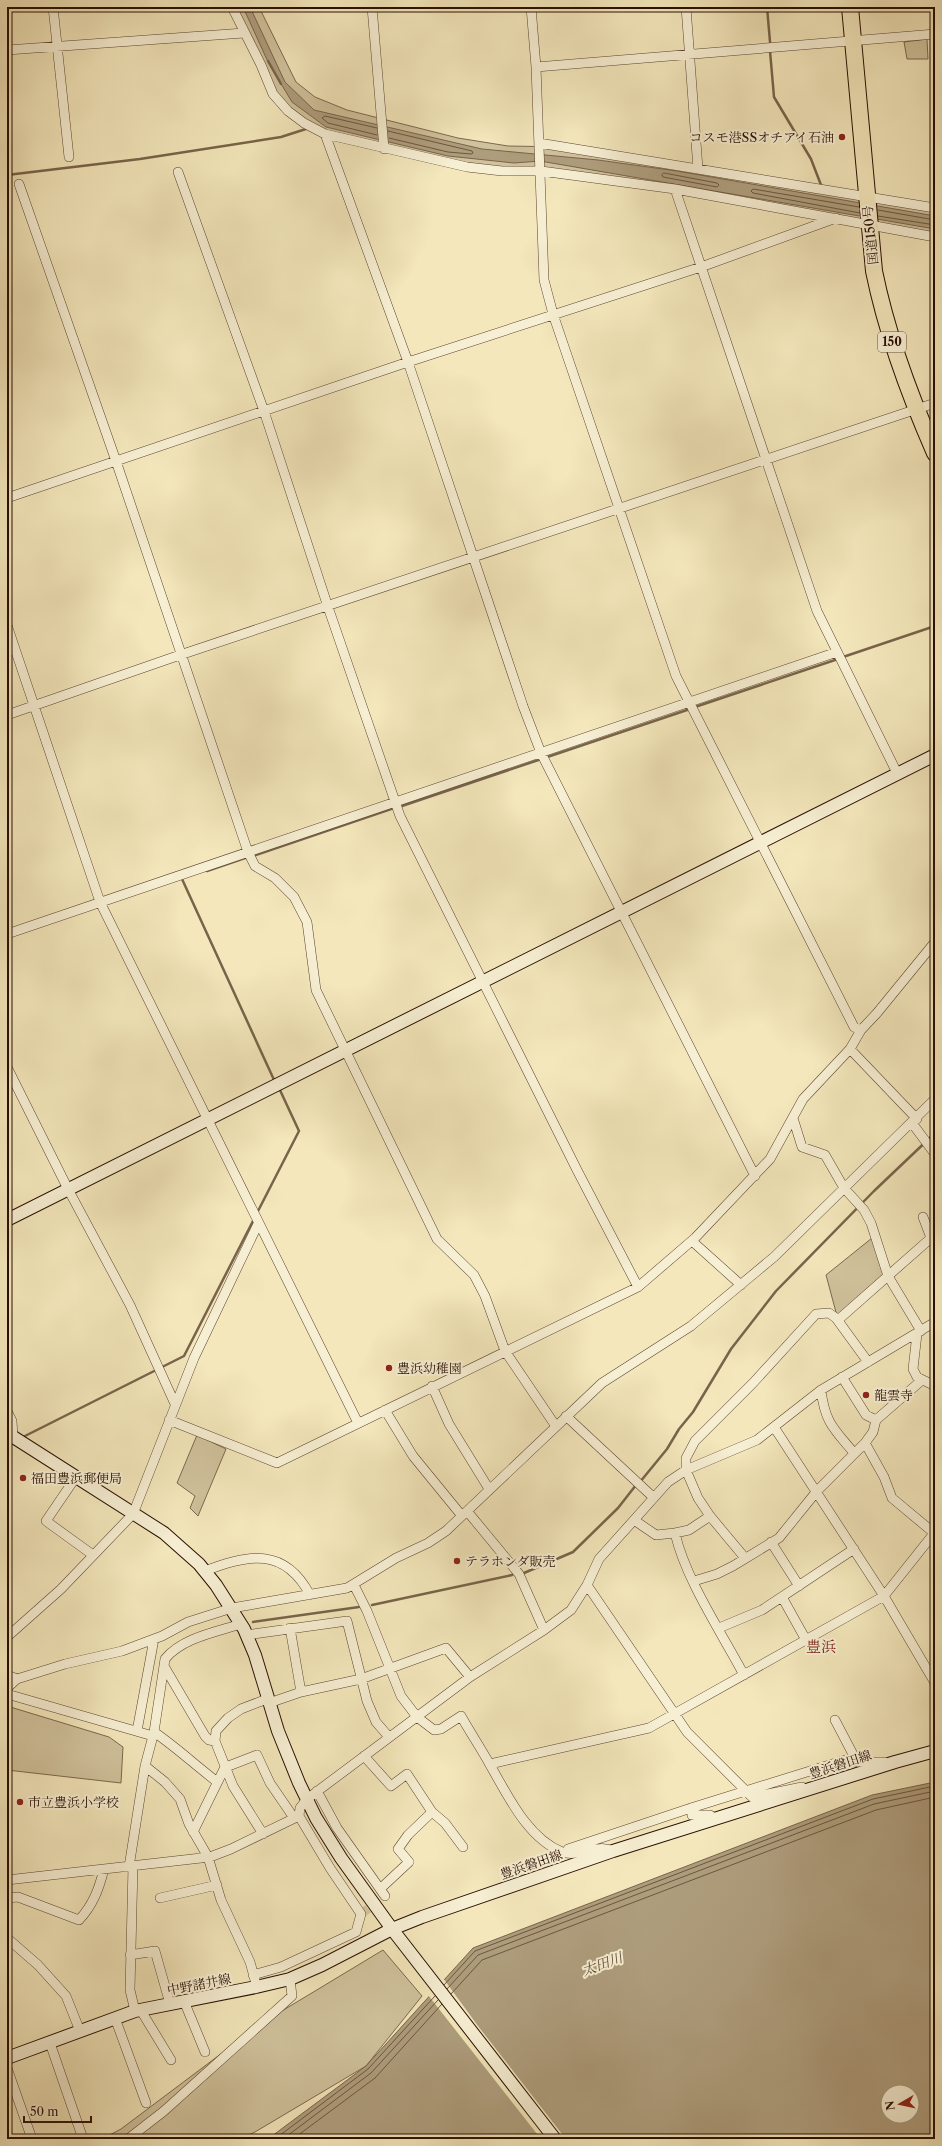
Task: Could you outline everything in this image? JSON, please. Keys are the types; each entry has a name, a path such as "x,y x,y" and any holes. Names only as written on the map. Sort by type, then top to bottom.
{"highway":[{"name":"国道150号","path":"850,7 874,271 883,314 916,410 935,453"}],"street":[{"path":"54,7 69,157"},
{"path":"232,7 261,65 273,94 288,111 304,123 326,134 384,149 467,167 502,171 541,171 675,189 935,236"},
{"path":"372,7 384,149"},
{"path":"531,7 540,143 544,280 553,314 676,676 854,1027 861,1030"},
{"path":"686,7 698,168"},
{"path":"7,50 244,33"},
{"path":"536,67 689,53 935,34"},
{"path":"326,134 408,362 523,706 541,753 621,914 755,1176"},
{"path":"540,143 866,195 935,208"},
{"path":"178,172 264,412 394,801 482,982 638,1286"},
{"path":"19,184 116,461 180,655 248,852 255,866 275,878 294,897 307,922 316,990 437,1239 474,1275 485,1296 505,1351 556,1425"},
{"path":"675,189 817,611 898,775"},
{"path":"7,498 408,362 701,266 836,218"},
{"path":"7,715 180,655 620,510 935,403"},
{"path":"7,625 100,902 206,1120 358,1423"},
{"path":"7,934 394,801 541,753 689,701 837,652"},
{"path":"7,1220 621,914 935,755"},
{"path":"169,1420 277,1463 638,1286 692,1241 770,1159 803,1099 850,1049 861,1030 877,1013 935,942"},
{"path":"850,1049 915,1121 935,1154"},
{"path":"7,1067 68,1190 130,1305 175,1404"},
{"path":"7,1688 17,1678 65,1664 122,1651 154,1639 188,1622 232,1608 335,1591 354,1585 396,1558 428,1543 446,1531 602,1383 691,1326 774,1257 915,1121 935,1099"},
{"path":"793,1118 802,1147 824,1155 844,1188 864,1210 871,1224 888,1276 919,1333 913,1369 917,1377 935,1386"},
{"path":"838,1320 933,1239 923,1217"},
{"path":"7,1637 61,1589 133,1514 194,1358 258,1224"},
{"path":"692,1241 741,1285"},
{"path":"745,1558 710,1516 698,1498 686,1470 686,1458 695,1442 753,1383 816,1314 829,1313 838,1320 868,1362"},
{"path":"7,1880 208,1857 231,1849 297,1817 300,1808 307,1799 317,1791 470,1677 544,1630 571,1610 587,1585 599,1559 668,1482 686,1470 757,1440 821,1390 842,1376 919,1333 935,1322"},
{"path":"842,1376 866,1415 876,1420"},
{"path":"694,1581 717,1574 779,1538 817,1491 864,1443 873,1432 876,1420 922,1380"},
{"path":"432,1386 448,1424 489,1489"},
{"path":"821,1390 823,1410 827,1420 854,1453"},
{"path":"385,1410 413,1456 519,1574 544,1630"},
{"path":"7,1411 12,1421 10,1435 164,1533 205,1571 232,1608 244,1629 278,1731 307,1799 341,1858 404,1946 555,2139"},
{"path":"566,1416 654,1497"},
{"path":"774,1427 884,1596 935,1682"},
{"path":"490,1764 649,1728 884,1596 935,1533 892,1498 884,1477 864,1443"},
{"path":"76,1478 46,1521 93,1555"},
{"path":"634,1520 656,1535 689,1530 710,1516"},
{"path":"675,1533 679,1550 694,1581 744,1674"},
{"path":"771,1542 799,1586"},
{"path":"719,1628 762,1610 854,1549"},
{"path":"205,1571 225,1563 246,1558 277,1560 289,1567 302,1579 310,1594"},
{"path":"354,1585 367,1611 401,1696 417,1717 434,1730 441,1729 461,1716 490,1764 509,1800 522,1818 543,1840 561,1852 570,1854 606,1848 613,1851"},
{"path":"587,1585 687,1732 746,1792 752,1797 800,1787 814,1787"},
{"path":"782,1597 806,1640"},
{"path":"171,2060 138,2010 130,1990 131,1866 145,1766 153,1734 165,1658 185,1643 244,1629 290,1628 347,1620 367,1701 376,1722 389,1737"},
{"path":"290,1628 301,1692"},
{"path":"137,1731 154,1639"},
{"path":"263,1834 233,1786 226,1766 214,1741 216,1731 228,1718 241,1709 301,1692 361,1679 446,1648 470,1677"},
{"path":"164,1666 204,1736 208,1740 214,1741"},
{"path":"7,1675 17,1678"},
{"path":"7,1694 137,1731 153,1734 179,1749 190,1761 216,1781"},
{"path":"835,1720 859,1763 895,1762"},
{"name":"豊浜磐田線","path":"392,1930 422,1917 613,1851 935,1750"},
{"path":"193,1832 216,1781 226,1766 258,1755 270,1783 297,1817 361,1914 356,1932 281,1967 253,1975"},
{"path":"364,1756 391,1786 407,1774 432,1812 445,1823 462,1847"},
{"path":"561,1852 691,1808 855,1757"},
{"path":"145,1766 165,1782 180,1799 193,1832 208,1857 221,1900 250,1962 256,1987"},
{"path":"317,1791 337,1828 383,1893 409,1862 398,1849 408,1835 432,1812"},
{"path":"691,1808 692,1815 710,1815 715,1819"},
{"path":"7,1898 18,1897 79,1920 88,1910 99,1891 104,1869"},
{"path":"160,1898 216,1885"},
{"name":"中野諸井線","path":"7,2058 138,2010 290,1979 322,1966 392,1930"},
{"path":"7,1938 38,1965 66,1996 80,2031"},
{"path":"130,1955 155,1951 170,2004"},
{"path":"128,2139 164,2111 292,1996 290,1979"},
{"path":"184,2001 205,2052"},
{"path":"115,2018 146,2103"},
{"path":"50,2042 83,2139"},
{"path":"7,2068 32,2139"}],"shaded area":[{"path":"236,7 259,7 296,82 315,97 347,110 458,138 508,146 567,147 935,211 935,234 718,196 502,171 314,128 282,104"},
{"path":"927,39 928,59 907,59 904,42"},
{"path":"872,1238 886,1275 837,1316 826,1275"},
{"path":"197,1435 226,1449 198,1516 190,1508 195,1496 177,1483"},
{"path":"7,1706 109,1737 123,1747 121,1783 7,1770"},
{"path":"383,1950 422,1996 366,2066 255,2132 240,2139 102,2139 121,2129 262,2023"}],"water":[{"path":"243,7 250,7 285,82 314,110 482,149 598,160 677,171 935,216 935,229 540,161 514,163 448,156 326,127 292,102 268,62"},
{"name":"太田川","path":"935,1782 935,2139 268,2139 366,2066 473,1948 872,1795"}],"pier":[{"path":"443,1978 478,2026 566,2139 541,2139 428,1995"}],"waterway":[{"path":"767,7 770,42"},
{"path":"770,51 774,97 811,159 821,185"},
{"path":"268,61 281,84"},
{"path":"7,175 140,159 281,137 309,128"},
{"path":"843,657 935,626"},
{"path":"695,707 838,659"},
{"path":"399,807 690,709"},
{"path":"253,856 394,808"},
{"path":"207,871 248,857"},
{"path":"182,879 275,1082"},
{"path":"257,1213 299,1131 279,1088"},
{"path":"640,1482 667,1449 679,1429 693,1412 731,1349 776,1291 874,1191 935,1133"},
{"path":"21,1438 184,1356 254,1219"},
{"path":"7,1444 12,1441"},
{"path":"524,1573 573,1552 618,1508 636,1485"},
{"path":"372,1605 512,1575"},
{"path":"253,1622 359,1607"}],"tunnel":[{"path":"361,1914 385,1896"}],"place":[{"name":"コスモ港SSオチアイ石油","path":"842,137"},
{"name":"豊浜幼稚園","path":"389,1368"},
{"name":"龍雲寺","path":"866,1395"},
{"name":"福田豊浜郵便局","path":"23,1478"},
{"name":"テラホンダ販売","path":"457,1561"},
{"name":"市立豊浜小学校","path":"20,1802"}],"district":[{"name":"豊浜","path":"821,1647"}]}
